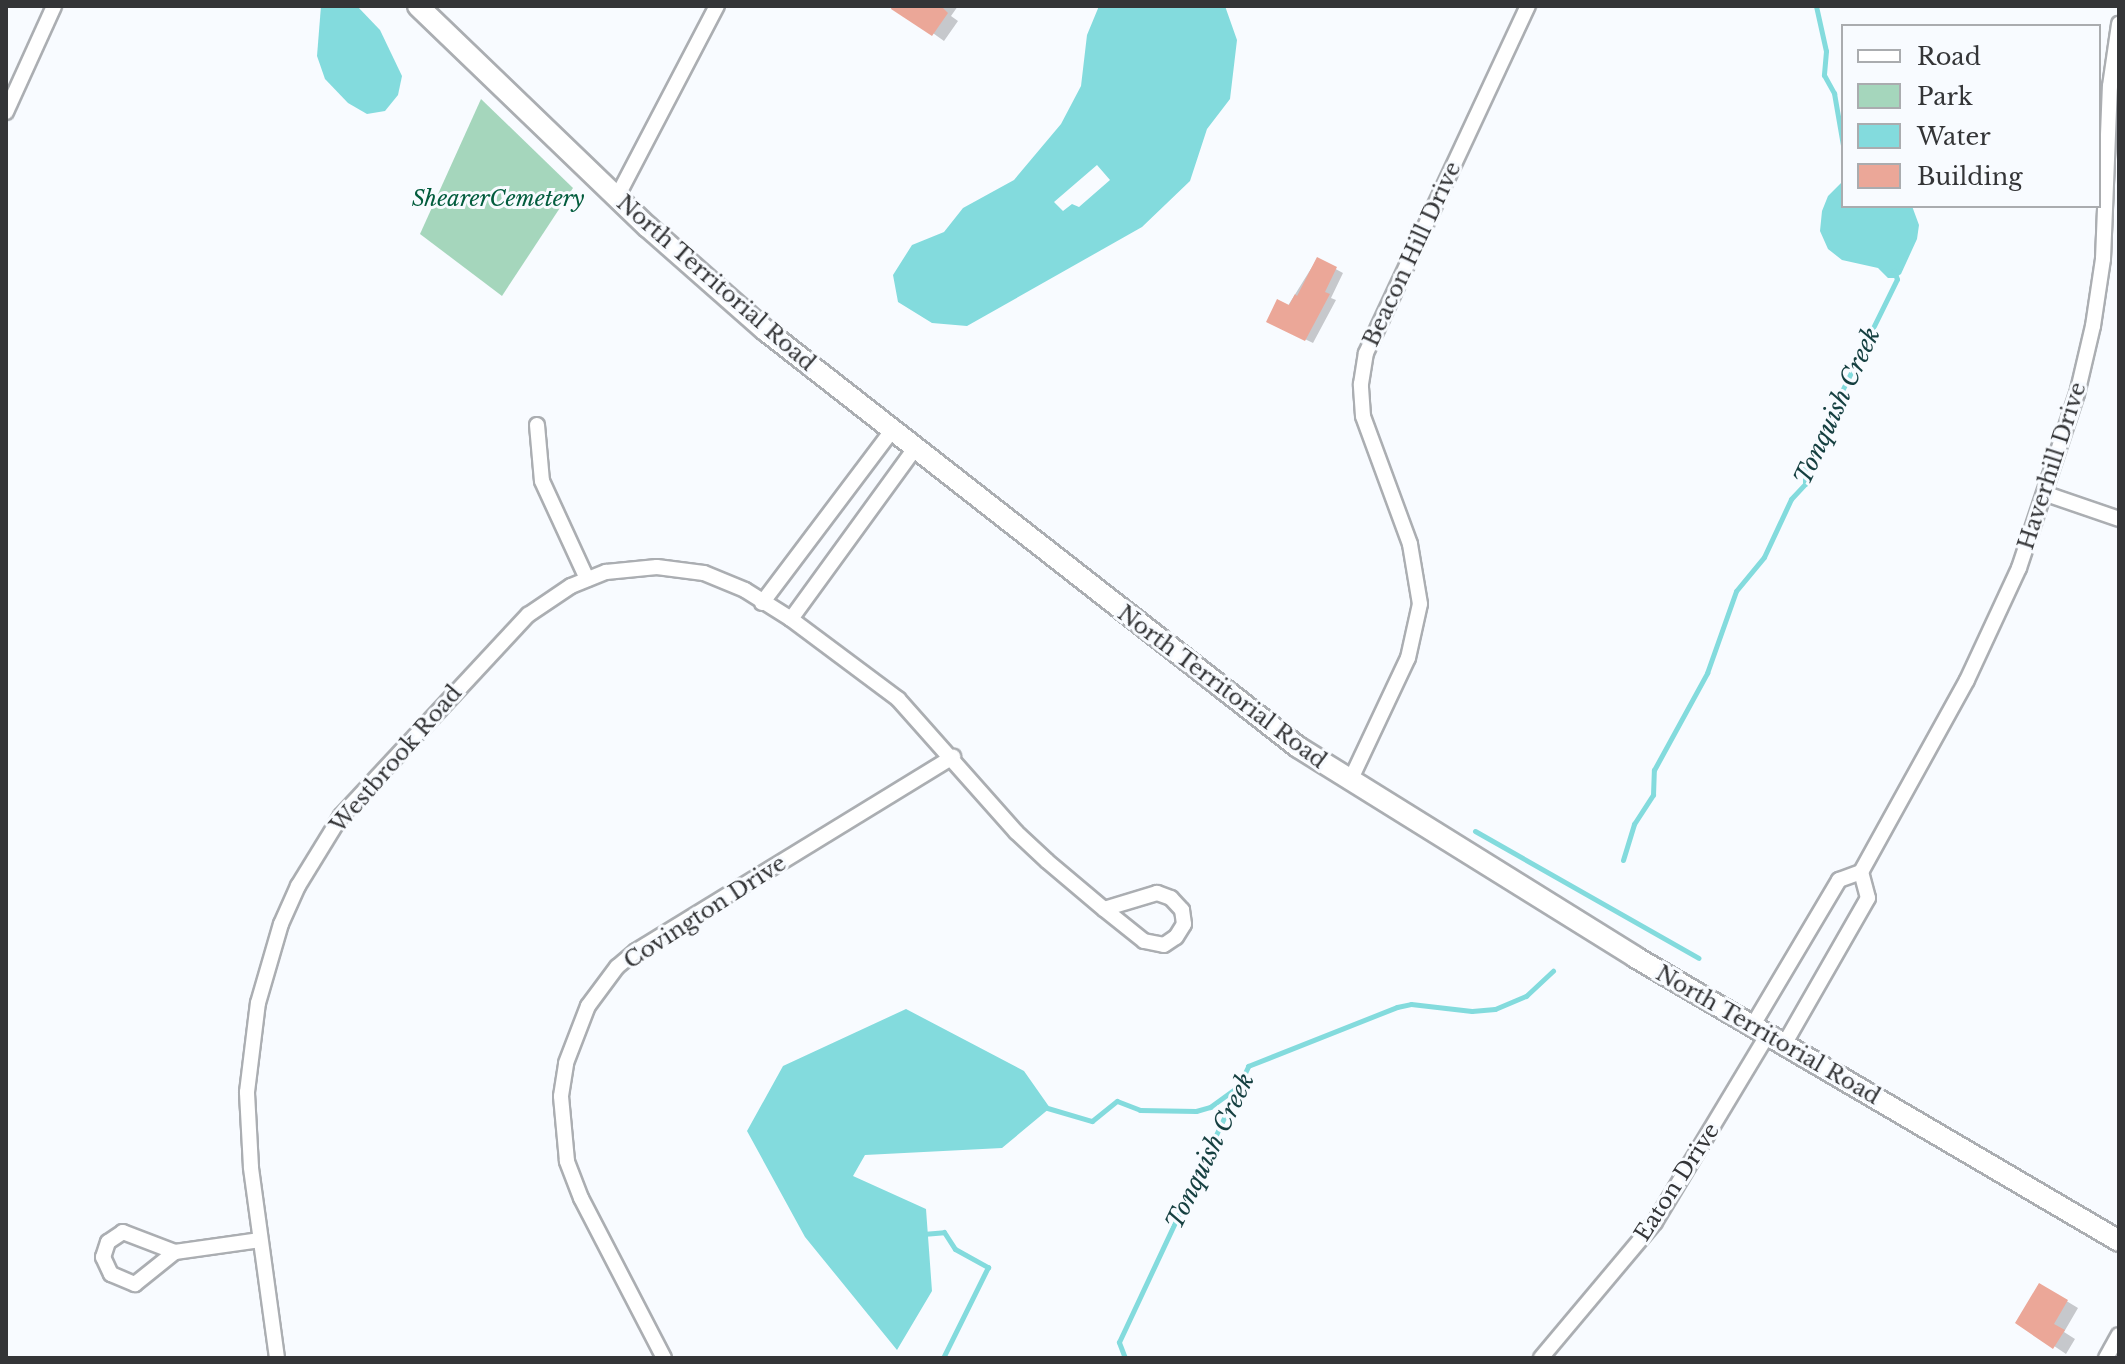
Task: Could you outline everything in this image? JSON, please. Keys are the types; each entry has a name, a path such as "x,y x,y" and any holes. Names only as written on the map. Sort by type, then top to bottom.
{"main road":[{"name":"North Territorial Road","path":"418,6 617,197 765,330 1298,747 1635,957 2119,1241"}],"street":[{"path":"6,112 54,6"},
{"path":"617,197 717,6"},
{"name":"Beacon Hill Drive","path":"1350,781 1408,658 1420,604 1410,544 1363,416 1361,384 1366,353 1528,6"},
{"name":"Haverhill Drive","path":"1769,1034 1839,880 1861,872 1995,625 2046,494 2077,394 2093,326 2113,194 2110,86 2119,24"},
{"path":"537,425 542,481 587,579"},
{"path":"762,603 893,429"},
{"path":"791,619 916,447"},
{"path":"2046,494 2119,519"},
{"name":"Westbrook Road","path":"277,1358 248,1135 250,1058 269,959 298,886 341,816 528,615 555,595 587,579 631,568 679,568 728,582 791,619 898,699 953,757 1016,832 1104,909 1144,941 1164,945 1176,937 1184,924 1182,910 1171,898 1157,893 1104,909"},
{"name":"Covington Drive","path":"664,1358 581,1198 567,1161 561,1096 566,1063 588,1006 609,976 636,951 953,757"},
{"name":"Haverhill Drive","path":"1769,1034 1868,898 1861,872"},
{"name":"Eaton Drive","path":"1541,1358 1655,1222 1769,1034"},
{"path":"175,1252 135,1284 111,1274 103,1257 108,1242 123,1232 175,1252 260,1240"},
{"path":"2106,1358 2119,1335"}],"green space":[{"name":"ShearerCemetery","path":"481,99 573,188 502,296 420,234"}],"water":[{"path":"321,6 357,6 380,30 402,76 398,95 385,111 367,114 348,103 325,79 317,56"},
{"path":"1099,6 1225,6 1237,40 1230,99 1207,129 1190,181 1142,227 967,326 932,323 898,302 893,275 912,245 944,232 963,208 1014,180 1061,124 1081,86 1087,35","holes":["1097,165 1110,180 1079,207 1072,204 1063,211 1054,202"]},
{"path":"1841,183 1841,208 1913,208 1919,225 1917,239 1901,274 1888,278 1878,268 1842,260 1828,249 1820,231 1822,211 1828,196"},
{"path":"906,1009 1024,1071 1050,1108 1002,1148 865,1155 853,1176 926,1209 932,1291 897,1350 805,1237 747,1131 783,1066"}],"building":[{"path":"892,6 941,6 948,13 932,36 891,9"},
{"path":"1317,257 1337,267 1325,292 1330,294 1305,341 1266,322 1277,299 1289,305 1295,294 1297,296"},
{"path":"2039,1283 2068,1300 2054,1324 2065,1330 2053,1349 2015,1323"}],"waterway":[{"name":"Tonquish Creek","path":"1816,6 1826,51 1824,75 1834,93 1841,133"},
{"name":"Tonquish Creek","path":"1623,860 1634,824 1653,795 1654,770 1707,673 1736,591 1764,557 1791,499 1805,484 1805,466 1897,279 1894,271"},
{"path":"1475,831 1699,958"},
{"name":"Tonquish Creek","path":"1125,1358 1119,1342 1248,1066 1397,1007 1411,1004 1472,1011 1495,1009 1526,996 1553,971"},
{"path":"1044,1107 1092,1121 1117,1101 1140,1110 1196,1111 1210,1107 1236,1088"},
{"path":"923,1234 944,1232 955,1249 988,1267 943,1358"}]}
